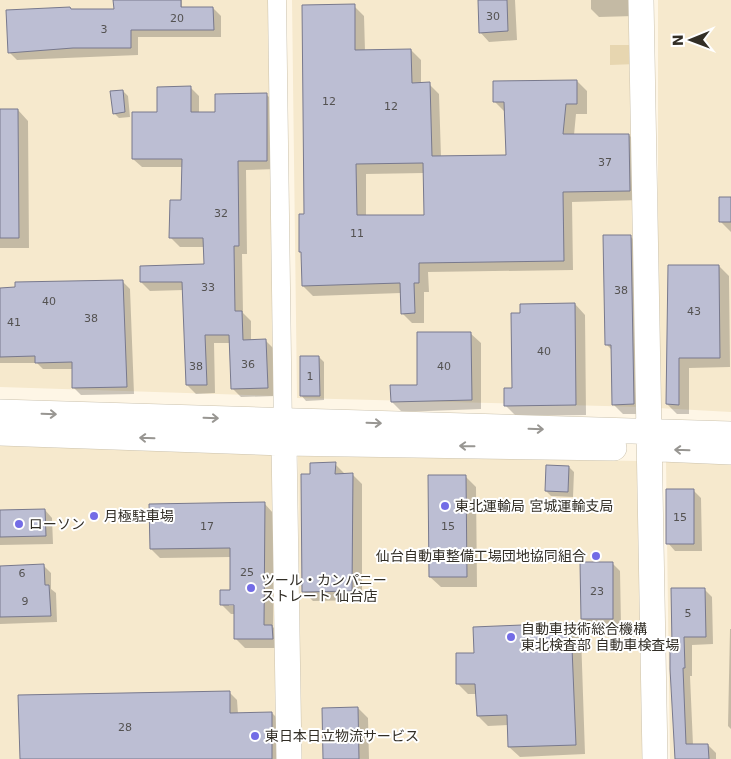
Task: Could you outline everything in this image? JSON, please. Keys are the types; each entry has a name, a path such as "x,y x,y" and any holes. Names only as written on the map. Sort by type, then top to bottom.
{"street":[{"path":"277,0 288,759"},
{"path":"641,0 655,759"},
{"path":"0,412 283,432"},
{"path":"0,433 283,432 648,441 731,452"},
{"path":"648,441 731,434"}],"shaded area":[{"path":"0,0 271,0 277,396 0,387"},
{"path":"292,0 638,0 643,407 297,398"},
{"path":"658,0 731,0 731,412 658,408"},
{"path":"610,45 636,45 636,64 610,65"},
{"path":"0,441 278,454 282,759 0,759"},
{"path":"298,456 642,461 649,759 301,759"},
{"path":"666,461 731,462 731,759 670,759"}],"building":[{"path":"113,0 181,0 181,7 213,7 214,30 131,30 131,48 73,48 8,53 6,10 70,7 71,9 114,9"},
{"path":"478,0 507,0 508,31 479,33"},
{"path":"355,4 355,50 411,49 412,83 430,82 432,156 506,155 504,102 493,102 493,81 577,80 577,104 566,104 563,134 629,134 630,191 563,192 564,261 419,263 419,283 414,283 415,313 401,314 400,283 302,286 301,252 299,252 299,214 304,214 302,5","holes":["423,163 424,215 357,215 356,164"]},
{"path":"191,86 191,112 215,112 215,94 267,93 267,161 238,161 239,246 234,246 235,311 242,311 243,340 266,339 268,388 231,389 229,335 205,335 207,385 186,385 182,282 140,282 140,266 204,264 203,238 169,238 170,200 181,200 182,159 132,159 132,112 157,112 157,87"},
{"path":"123,90 125,112 113,114 110,91"},
{"path":"0,109 18,109 19,238 0,238"},
{"path":"719,197 731,197 731,222 719,222"},
{"path":"603,235 631,235 634,404 612,405 611,345 605,345"},
{"path":"668,265 719,265 720,358 679,358 679,405 666,404"},
{"path":"123,280 127,387 72,388 72,362 35,363 35,356 0,357 0,288 15,287 15,282"},
{"path":"575,303 576,405 504,406 504,388 512,388 511,313 520,313 520,304"},
{"path":"417,332 471,332 472,400 391,402 390,385 417,385"},
{"path":"300,356 319,356 320,396 300,396"},
{"path":"336,462 335,474 353,473 352,591 302,592 301,474 310,474 310,463"},
{"path":"546,465 569,466 568,492 545,491"},
{"path":"428,475 466,475 467,577 429,577"},
{"path":"666,489 694,489 694,544 666,544"},
{"path":"265,502 264,625 272,625 273,639 234,639 234,605 220,605 220,590 230,590 230,548 150,549 149,504"},
{"path":"45,509 46,536 0,537 0,510"},
{"path":"580,562 613,562 613,619 581,619"},
{"path":"44,564 45,585 49,585 51,616 0,617 0,566"},
{"path":"671,588 705,588 706,637 684,637 685,668 683,668 686,744 708,744 709,759 675,759 670,669 670,645 672,645"},
{"path":"571,623 576,745 508,747 507,715 477,716 475,684 456,684 456,653 474,653 473,627"},
{"path":"230,691 230,713 272,712 272,759 20,759 18,695"},
{"path":"358,707 359,759 323,759 322,708"}],"place":[{"name":"東北運輸局 宮城運輸支局","path":"445,506"},
{"name":"月極駐車場","path":"94,516"},
{"name":"ローソン","path":"19,524"},
{"name":"仙台自動車整備工場団地協同組合","path":"596,556"},
{"name":"ツール・カンパニー ストレート 仙台店","path":"251,588"},
{"name":"自動車技術総合機構 東北検査部 自動車検査場","path":"511,637"},
{"name":"東日本日立物流サービス","path":"255,736"}]}
